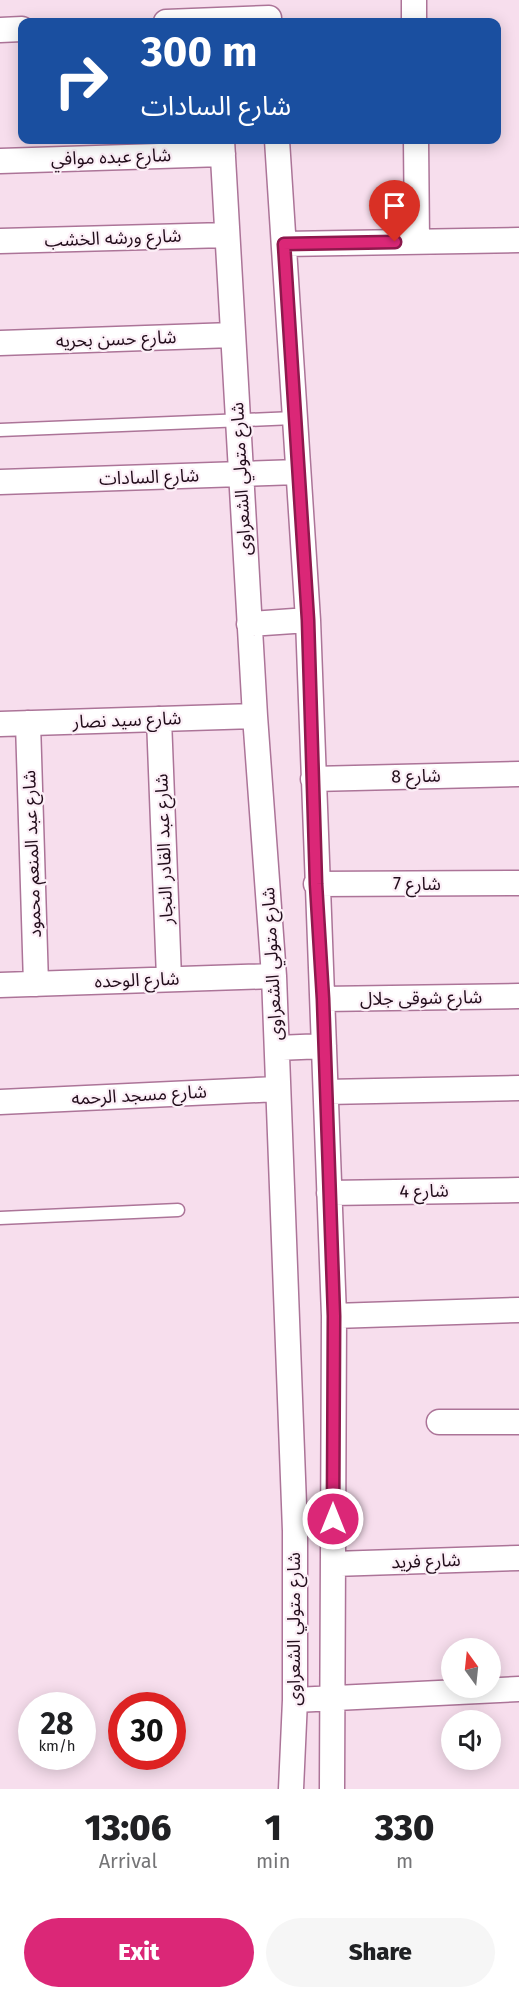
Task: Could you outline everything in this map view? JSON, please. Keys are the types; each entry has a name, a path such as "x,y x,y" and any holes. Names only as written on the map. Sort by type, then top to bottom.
{"street":[{"path":"414,0 414,18"},
{"path":"190,18 214,14 269,14"},
{"path":"0,30 18,29"},
{"path":"277,144 308,620 316,884 323,999 334,1316 332,1789"},
{"path":"416,144 417,241"},
{"name":"شارع عبده موافي","path":"0,161 222,147"},
{"name":"شارع متولي الشعراوى","path":"222,147 249,624 274,976 295,1530 291,1789"},
{"name":"شارع ورشه الخشب","path":"0,241 227,235"},
{"path":"284,244 519,240"},
{"name":"شارع حسن بحريه","path":"0,343 233,335"},
{"name":"شارع السادات","path":"0,482 298,472"},
{"path":"249,624 308,620"},
{"name":"شارع سيد نصار","path":"0,724 255,716"},
{"name":"شارع عبد القادر النجار","path":"159,719 169,978"},
{"name":"شارع عبد المنعم محمود","path":"28,723 36,984"},
{"name":"شارع 8","path":"313,779 519,774"},
{"name":"شارع 7","path":"316,884 519,883"},
{"name":"شارع الوحده","path":"0,985 274,976"},
{"name":"شارع شوقى جلال","path":"323,999 519,996"},
{"path":"277,1048 324,1046"},
{"path":"326,1092 519,1088"},
{"name":"شارع مسجد الرحمه","path":"0,1102 278,1089"},
{"name":"شارع 4","path":"329,1193 519,1190"},
{"path":"334,1316 519,1310"},
{"path":"439,1422 519,1422"},
{"name":"شارع فريد","path":"333,1564 519,1558"},
{"path":"294,1700 519,1689"}],"lane":[{"path":"0,430 294,418"},
{"path":"0,1218 178,1210"}],"route":[{"path":"333,1519 334,1316 323,999 316,884 308,620 284,244 395,242"}]}
